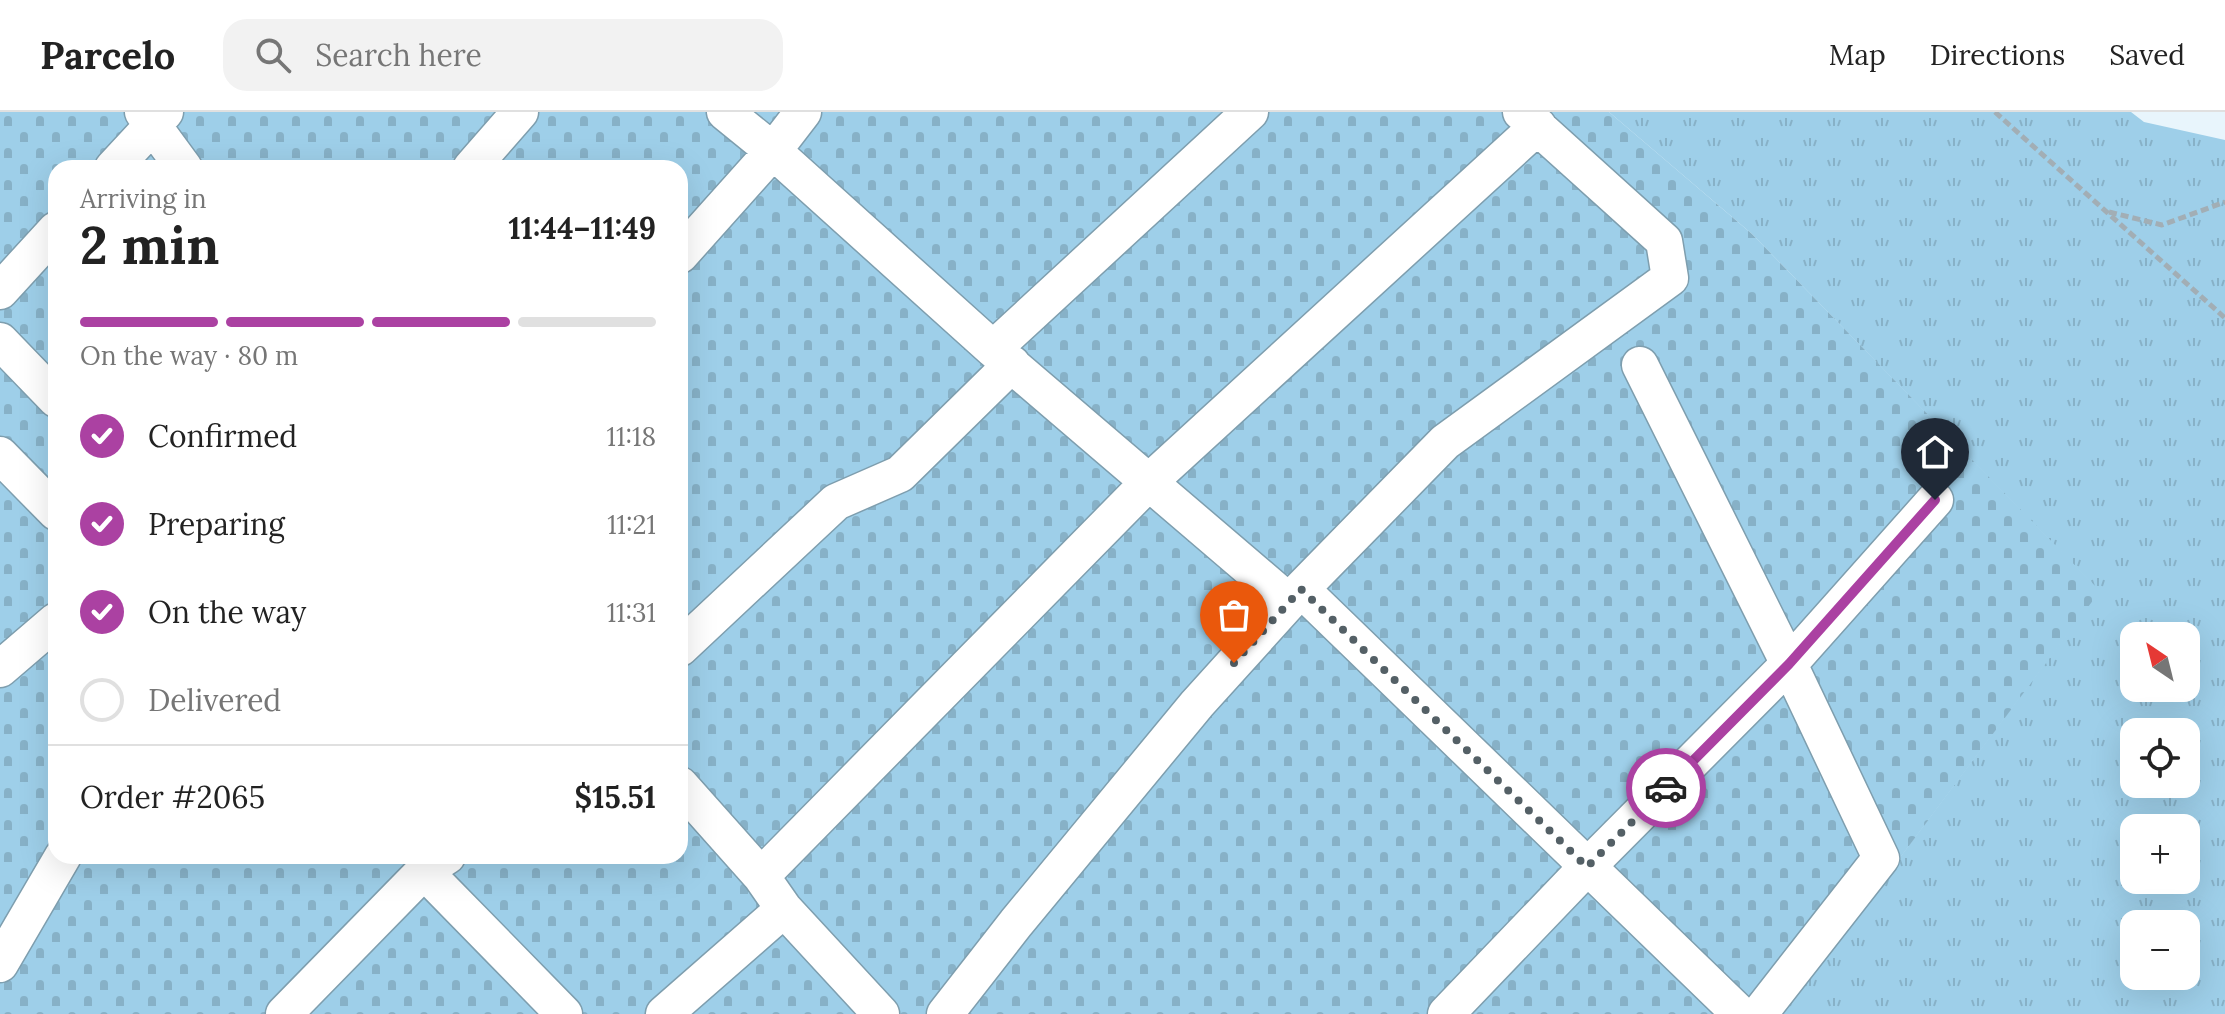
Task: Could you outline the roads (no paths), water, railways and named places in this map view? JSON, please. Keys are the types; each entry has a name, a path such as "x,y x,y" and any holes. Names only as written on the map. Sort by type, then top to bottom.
{"lane":[{"path":"478,160 520,112"},
{"path":"725,112 773,151 1002,356 1150,481 1295,596 1739,1012 1881,858 1789,664 1640,365"},
{"path":"688,246 773,151 803,112"},
{"path":"688,641 836,502 900,474 1002,356 1250,112"},
{"path":"119,160 153,117 179,160"},
{"path":"761,876 1150,481 1530,119 1664,241 1670,278 1445,442 1295,596 1197,704 945,1014"},
{"path":"0,291 48,239"},
{"path":"0,341 48,391"},
{"path":"0,455 48,504"},
{"path":"1446,1014 1789,664 1935,500"},
{"path":"0,669 48,628"},
{"path":"688,794 761,876 784,909 881,1014"},
{"path":"0,964 58,864"},
{"path":"284,1014 436,864 564,1014"},
{"path":"664,1014 784,909"}]}
